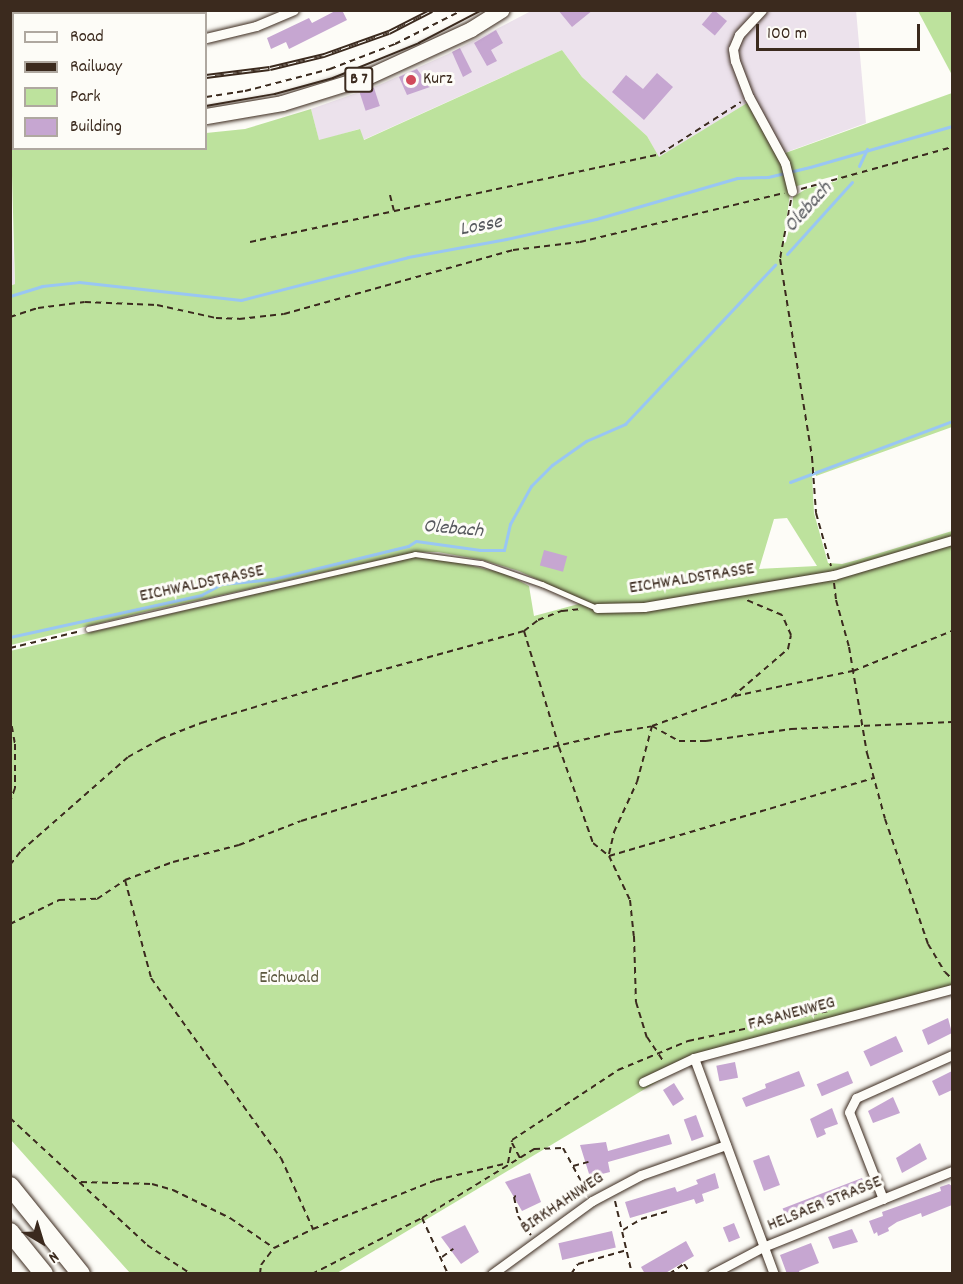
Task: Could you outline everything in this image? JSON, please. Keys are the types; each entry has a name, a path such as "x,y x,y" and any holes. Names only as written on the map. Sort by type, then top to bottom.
{"highway":[{"path":"10,1186 81,1274"},
{"path":"10,1232 44,1274"}],"main road":[{"name":"B 7","path":"207,116 282,103 369,76 471,29 501,10"}],"street":[{"path":"207,38 256,26 294,10"},
{"path":"762,10 739,35 733,49 735,62 749,97 785,163 792,191"},
{"name":"EICHWALDSTRASSE","path":"597,608 644,607 834,575 952,540"},
{"name":"FASANENWEG","path":"643,1082 694,1058 952,989"},
{"path":"883,1199 849,1112 856,1098 952,1055"},
{"path":"694,1058 774,1274"},
{"name":"BIRKHAHNWEG","path":"492,1274 592,1201 641,1175 726,1145"},
{"name":"HELSAER STRASSE","path":"712,1274 763,1247 952,1171"}],"lane":[{"name":"EICHWALDSTRASSE","path":"88,629 415,554 481,562 542,584 597,608"}],"path":[{"path":"207,98 245,91 330,69 395,44 464,10"},
{"path":"250,242 660,154 749,97"},
{"path":"10,317 38,308 86,302 157,305 216,318 239,319 284,314 513,250 580,242 657,225 952,147"},
{"path":"792,191 790,217 780,259 814,470 816,513 834,575 836,600 853,671 861,726 885,819 928,944 952,978 940,981"},
{"path":"390,195 394,211"},
{"path":"732,697 788,649 791,635 782,615 742,598 736,591"},
{"path":"10,866 21,851 128,757 160,739 201,723 295,697 356,676 524,631 538,620 562,611 597,608"},
{"path":"10,648 88,629"},
{"path":"524,631 559,747 593,843 609,856 630,900 634,936 636,1002 647,1037 661,1054 668,1070"},
{"path":"10,924 59,900 97,899 125,880 173,862 239,845 311,818 502,759 652,726 732,697 853,671 952,631"},
{"path":"10,716 15,744 15,788 10,802"},
{"path":"652,726 679,741 706,741 791,729 952,722"},
{"path":"609,856 614,832 637,782 652,726"},
{"path":"609,856 874,778"},
{"path":"125,880 151,978 281,1158 313,1229"},
{"path":"312,1274 422,1218 508,1163 512,1140 618,1070 688,1041 838,1008"},
{"path":"10,1118 147,1245 191,1274"},
{"path":"512,1140 520,1158"},
{"path":"260,1274 261,1265 274,1248 313,1229 436,1180 508,1163 534,1149 563,1148 592,1201"},
{"path":"572,1167 588,1162"},
{"path":"80,1182 152,1184 173,1190 230,1218 274,1248"},
{"path":"612,1190 632,1274"},
{"path":"516,1196 514,1197 518,1216 527,1229"},
{"path":"623,1230 641,1219 669,1211"},
{"path":"422,1218 448,1274"},
{"path":"442,1257 453,1249"},
{"path":"571,1274 578,1264 627,1250"},
{"path":"669,1274 684,1264 691,1274"}],"shaded area":[{"path":"856,10 866,123 776,156 747,103 659,158 647,136 582,77 562,50 363,140 359,129 319,141 311,109 379,85 448,54 531,11"},
{"path":"10,183 15,284 11,286 10,286"}],"green space":[{"path":"918,11 952,11 952,75"},
{"name":"Eichwald","path":"562,50 582,77 647,136 659,157 747,103 777,156 952,93 952,427 816,476 815,470 812,474 814,513 828,563 842,564 952,531 952,991 690,1062 337,1273 130,1273 11,1140 10,651 415,557 443,559 507,574 529,586 534,616 586,602 519,571 482,560 438,552 416,552 145,612 11,645 10,286 15,284 11,139 12,150 207,150 207,133 245,129 311,109 319,140 360,129 364,140","holes":["838,175 837,181 806,189 793,197 792,217 786,242 783,244 790,194 797,186","787,518 817,566 759,569 774,519"]}],"building":[{"path":"337,10 342,10 347,20 289,49 286,42 271,49 267,38 309,18 312,23"},
{"path":"558,10 593,10 572,27"},
{"path":"714,10 727,21 715,35 702,25"},
{"path":"496,30 503,43 491,50 497,61 487,66 474,43"},
{"path":"460,48 472,72 463,77 452,52"},
{"path":"417,69 430,87 407,95 399,77"},
{"path":"657,73 673,87 644,120 612,92 626,75 643,89"},
{"path":"374,88 380,106 366,111 360,93"},
{"path":"544,550 567,556 563,572 540,565"},
{"path":"948,1018 952,1033 928,1045 922,1030"},
{"path":"896,1036 903,1051 871,1067 863,1051"},
{"path":"735,1062 738,1078 719,1081 716,1066"},
{"path":"799,1071 805,1086 746,1107 742,1098 766,1088 765,1084"},
{"path":"848,1071 853,1083 822,1096 817,1084"},
{"path":"952,1071 952,1090 939,1096 932,1081"},
{"path":"674,1083 684,1099 673,1106 663,1090"},
{"path":"893,1097 900,1113 873,1123 868,1111"},
{"path":"832,1108 838,1124 824,1129 826,1134 817,1138 810,1119"},
{"path":"696,1115 704,1137 692,1141 684,1119"},
{"path":"669,1134 672,1144 608,1162 610,1172 590,1177 580,1145 606,1142 608,1151"},
{"path":"920,1143 927,1159 902,1173 896,1158"},
{"path":"769,1155 780,1185 764,1191 753,1161"},
{"path":"530,1173 541,1202 522,1211 505,1182"},
{"path":"715,1173 719,1188 702,1194 704,1201 696,1204 694,1199 630,1218 625,1202 675,1187 677,1192 698,1184 696,1180"},
{"path":"862,1178 867,1191 788,1222 783,1208"},
{"path":"949,1184 952,1186 952,1205 922,1217 921,1213 897,1222 888,1228 889,1231 878,1236 877,1232 874,1234 869,1221 883,1216 882,1212 941,1191 940,1187"},
{"path":"734,1223 740,1238 729,1242 723,1227"},
{"path":"465,1225 479,1252 461,1264 441,1237"},
{"path":"852,1229 858,1242 833,1249 828,1237"},
{"path":"612,1231 616,1248 562,1260 558,1243"},
{"path":"686,1241 694,1256 664,1274 645,1274 641,1267"},
{"path":"811,1243 819,1263 799,1271 800,1274 787,1274 780,1255"}],"waterway":[{"name":"Losse","path":"10,296 42,286 79,282 241,300 408,257 596,219 737,178 768,177 810,167 952,126"},
{"name":"Olebach","path":"859,166 867,149"},
{"name":"Olebach","path":"787,254 852,182"},
{"name":"Olebach","path":"10,637 201,595 222,584 273,579 408,546 416,541 480,550 504,550 510,524 531,486 552,465 586,441 625,424 775,265"},
{"path":"790,482 952,421"}],"tram line":[{"path":"207,106 275,94 333,78 419,43 482,10"}],"railway":[{"path":"207,76 270,68 324,55 389,32 432,10"}],"place":[{"name":"Kurz","path":"411,80"}]}
